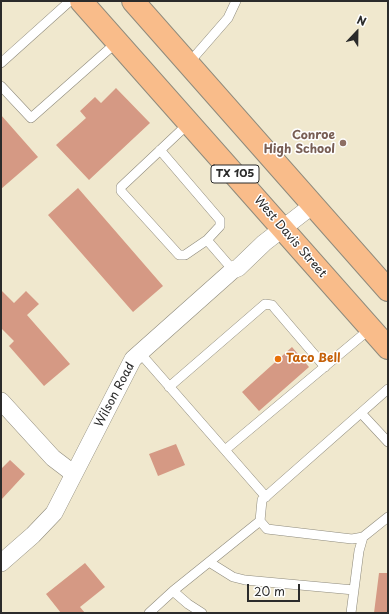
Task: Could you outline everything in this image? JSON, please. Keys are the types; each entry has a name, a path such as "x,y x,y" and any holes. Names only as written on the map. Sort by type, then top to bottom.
{"main road":[{"name":"West Davis Street","path":"81,1 388,348"},
{"name":"TX 105","path":"133,1 388,290"}],"street":[{"name":"Wilson Road","path":"1,563 33,536 54,513 133,359 233,270 238,268 264,243 313,205"},
{"path":"1,401 53,458 74,474"}],"lane":[{"path":"1,63 70,1"},
{"path":"188,64 228,18 236,1"},
{"path":"1,86 31,118 117,42"},
{"path":"160,150 220,220 220,226 207,240 185,255 179,255 121,192 121,187 160,150 189,123"},
{"path":"207,240 233,270"},
{"path":"169,387 265,304 272,305 324,367"},
{"path":"225,450 371,328"},
{"path":"140,353 266,497"},
{"path":"149,613 173,591 260,521 262,500 388,389"},
{"path":"361,413 388,442"},
{"path":"260,521 267,529 352,539 363,537 388,517"},
{"path":"351,613 359,551 363,537"},
{"path":"210,562 232,578 354,590"},
{"path":"173,591 188,604 202,613"}],"building":[{"path":"116,88 150,123 89,180 56,145 86,118 80,111 95,97 101,103"},
{"path":"1,115 38,157 1,189"},
{"path":"78,188 163,286 133,312 48,215"},
{"path":"1,290 14,303 26,291 39,304 27,315 70,364 44,386 9,346 14,341 1,328"},
{"path":"292,347 309,367 259,411 242,392"},
{"path":"176,444 185,465 158,476 149,454"},
{"path":"10,460 25,474 1,500 1,469"},
{"path":"85,563 105,587 80,607 85,613 61,613 46,594"},
{"path":"379,573 388,573 388,613 374,613"}],"place":[{"name":"Conroe High School","path":"343,143"},
{"name":"Taco Bell","path":"278,359"}]}
